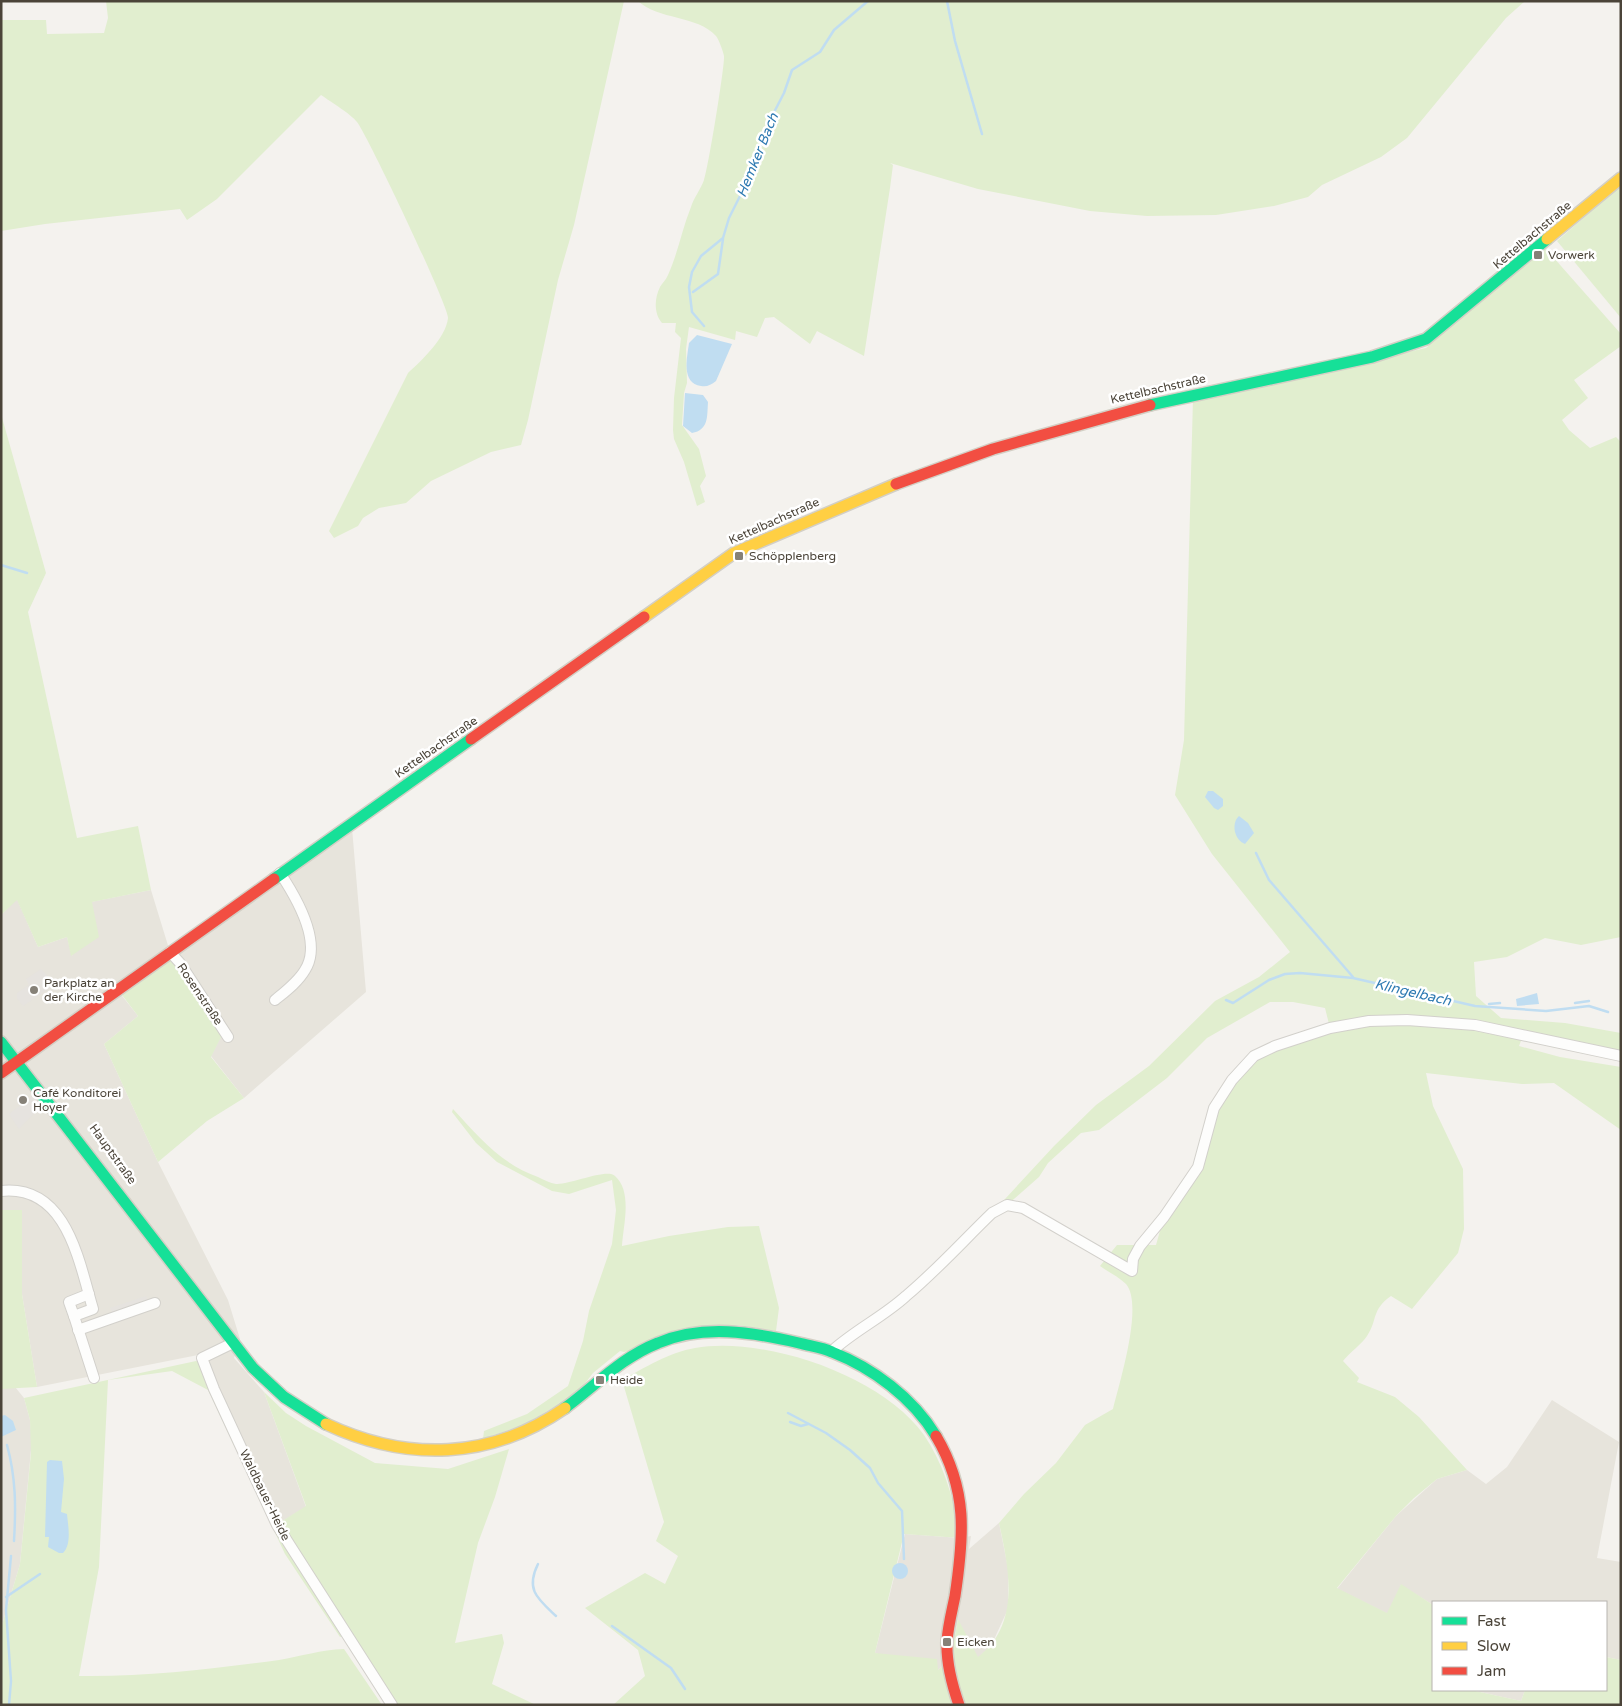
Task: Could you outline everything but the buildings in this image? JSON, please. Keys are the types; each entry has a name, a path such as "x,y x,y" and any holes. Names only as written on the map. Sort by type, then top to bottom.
{"street":[{"name":"Kettelbachstraße","path":"1,1073 119,991 280,873 734,552 921,472 1098,418 1193,394 1372,357 1426,339 1621,178"},
{"path":"275,1000 297,981 306,969 312,952 303,914 292,890 280,873"},
{"name":"Rosenstraße","path":"170,952 190,978 228,1037"},
{"path":"832,1351 848,1337 882,1316 907,1296 992,1213 1008,1205 1023,1208 1132,1271 1133,1259 1140,1246 1164,1217 1198,1166 1214,1108 1232,1080 1254,1056 1275,1046 1330,1028 1369,1021 1407,1020 1475,1026 1621,1056"},
{"name":"Hauptstraße","path":"1,1030 19,1060 62,1122 145,1225"},
{"name":"Hauptstraße","path":"1,1042 94,1146 145,1225"},
{"path":"1,1191 10,1191 37,1198 58,1214 70,1234 93,1309 74,1316"},
{"path":"145,1225 233,1343 270,1387 321,1423 350,1436 376,1444 421,1451 478,1446 522,1432 552,1417 641,1351 674,1337 717,1330 738,1331 832,1351 866,1370 914,1407 948,1458 961,1501 964,1523 947,1642 949,1669 959,1705"},
{"path":"89,1294 69,1302 94,1378"},
{"path":"78,1330 155,1303"},
{"name":"Waldbauer-Heide","path":"233,1343 202,1358 214,1389 277,1525 392,1705"}],"shaded area":[{"path":"352,828 366,992 244,1098 211,1056 119,992 138,1016 104,1044 158,1162 228,1300 240,1339 234,1358 264,1392 306,1507 279,1523 203,1354 37,1387 22,1294 22,1210 1,1210 1,915 17,899 38,947 67,937 72,956 91,902 151,890 170,952"},
{"name":"Parkplatz an der Kirche","path":"41,969 48,976 51,987 23,1006 17,998 17,993 29,985 26,979"},
{"path":"34,1095 41,1103 40,1107 19,1129 9,1114"},
{"path":"146,1296 148,1302 113,1314 110,1308"},
{"path":"1,1299 15,1387 24,1398 30,1420 32,1440 20,1564 1,1628"},
{"path":"1552,1400 1619,1442 1597,1558 1621,1562 1621,1660 1607,1657 1607,1601 1432,1601 1432,1604 1401,1585 1388,1614 1337,1589 1396,1516 1437,1479 1467,1470 1486,1484 1507,1467"},
{"path":"999,1523 1008,1568 1008,1609 991,1646 978,1658 958,1620 951,1657 937,1671 875,1653 905,1534 960,1538 971,1536 969,1549"},
{"path":"1476,1691 1525,1691 1521,1701"}],"green space":[{"path":"106,1 624,1 574,225 558,280 521,445 491,452 431,481 406,503 379,508 363,518 358,526 334,538 329,531 408,373 426,356 438,341 448,318 423,255 357,122 321,95 217,199 187,220 180,209 45,224 1,231 1,20 46,20 47,34 104,33 108,18"},
{"path":"638,1 1525,1 1506,18 1407,138 1381,157 1322,185 1308,197 1274,206 1216,215 1147,216 1090,211 978,189 890,163 893,165 890,188 864,356 817,331 810,344 774,317 765,318 757,337 736,331 735,340 689,327 686,349 687,383 684,393 682,425 699,449 706,476 700,486 705,502 697,506 684,462 674,439 673,430 674,398 681,338 675,332 676,323 662,323 659,319 656,311 656,301 660,287 671,267 692,203 704,180 716,118 724,56 716,36 708,29 699,24 656,12"},
{"path":"1621,185 1621,318 1557,241"},
{"path":"1546,249 1621,334 1621,346 1574,380 1588,398 1562,420 1569,430 1590,448 1616,437 1621,442 1621,937 1581,945 1545,938 1507,957 1474,962 1476,996 1501,1018 1565,1023 1621,1033 1621,1052 1524,1033 1519,1046 1560,1057 1621,1067 1621,1130 1554,1083 1522,1084 1426,1073 1433,1106 1463,1169 1464,1229 1458,1253 1412,1309 1391,1296 1385,1301 1380,1306 1367,1336 1343,1361 1359,1378 1357,1382 1395,1397 1419,1417 1467,1470 1437,1479 1414,1498 1396,1516 1337,1588 1387,1613 1401,1584 1432,1604 1432,1691 1476,1691 1521,1701 1525,1691 1607,1691 1607,1657 1621,1660 1621,1705 613,1705 645,1676 638,1650 585,1608 645,1573 665,1584 678,1556 656,1541 664,1522 622,1380 667,1357 695,1348 724,1346 755,1348 788,1355 820,1365 852,1378 880,1395 905,1414 924,1435 938,1459 952,1498 960,1538 904,1534 875,1653 937,1659 938,1670 951,1657 958,1619 978,1657 992,1644 1001,1629 1008,1595 1006,1559 999,1523 1024,1494 1056,1463 1085,1425 1113,1409 1131,1326 1131,1294 1126,1284 1100,1266 1117,1245 1156,1245 1164,1217 1198,1167 1214,1108 1254,1056 1330,1028 1325,1008 1293,1002 1270,1002 1207,1038 1167,1078 1099,1130 1081,1133 1048,1163 1039,1177 1007,1205 992,1213 1054,1146 1096,1105 1149,1066 1215,1001 1259,977 1290,952 1212,854 1175,795 1184,740 1193,398 1426,348 1478,302"},
{"path":"1,414 46,573 28,612 77,838 138,826 151,890 92,902 99,937 71,956 67,937 38,947 17,900 1,915"},
{"path":"170,952 225,1029 211,1057 244,1098 207,1121 158,1162 104,1044 138,1016 119,991"},
{"path":"453,1109 491,1149 513,1165 547,1181 562,1184 597,1175 611,1174 615,1176 621,1183 624,1191 626,1210 622,1246 669,1236 728,1227 759,1226 779,1308 776,1331 738,1325 624,1352 620,1351 593,1373 583,1386 569,1398 526,1424 483,1439 484,1431 527,1414 568,1386 583,1341 589,1311 612,1244 616,1210 612,1180 569,1194 552,1191 497,1162 476,1143 452,1112"},
{"path":"1,1210 22,1210 22,1294 37,1387 1,1389"},
{"path":"196,1361 199,1362 243,1456 343,1636 340,1637 285,1554 208,1390 172,1371 108,1380 99,1567 79,1676 154,1674 204,1669 279,1660 344,1649 382,1705 1,1705 1,1628 20,1564 31,1453 30,1420 24,1398"},
{"path":"264,1392 286,1413 306,1426 375,1463 448,1469 509,1449 495,1497 478,1543 455,1643 502,1634 504,1643 492,1684 536,1705 398,1705 279,1523 306,1506"}],"water":[{"path":"697,335 732,344 716,381 707,386 695,384 688,375 689,343"},
{"path":"685,393 703,395 708,402 704,426 702,429 692,433 683,426"},
{"path":"1208,791 1213,791 1223,799 1223,806 1218,810 1205,797"},
{"path":"1239,816 1248,823 1254,833 1245,844 1238,839 1234,827"},
{"path":"1537,993 1539,1004 1517,1006 1516,999"},
{"path":"5,1415 13,1421 16,1430 1,1437 1,1416"},
{"path":"50,1460 62,1461 64,1479 61,1512 67,1514 69,1534 68,1545 63,1553 48,1547 49,1537 45,1537 47,1462"},
{"path":"897,1563 903,1563 908,1568 906,1577 897,1579 892,1574 892,1568"}],"waterway":[{"name":"Hemker Bach","path":"704,326 692,312 689,287 692,272 701,256 723,238 729,218 745,186 769,122 784,93 792,70 820,52 834,30 868,1"},
{"path":"947,1 955,41 982,134"},
{"path":"693,292 718,274 723,239"},
{"path":"1,565 27,573"},
{"path":"1256,853 1269,880 1353,977"},
{"name":"Klingelbach","path":"1226,1000 1233,1003 1269,980 1285,974 1300,973 1353,978 1475,1006 1546,1011 1589,1006 1608,1012"},
{"path":"1575,1003 1589,1001"},
{"name":"Klingelbach","path":"1489,1004 1500,1003"},
{"path":"788,1413 826,1433 850,1450 870,1468 878,1483 902,1511 904,1559"},
{"path":"790,1422 801,1426 808,1424"},
{"path":"7,1445 15,1493 14,1541"},
{"path":"9,1705 11,1681 6,1610 11,1556"},
{"path":"538,1564 533,1581 535,1593 556,1616"},
{"path":"6,1597 40,1574"},
{"path":"612,1626 671,1668 685,1689"}],"traffic: fast":[{"path":"1150,405 1372,357 1426,339 1547,239"},
{"path":"274,879 471,739"},
{"path":"1,1042 253,1368 284,1397 326,1424"},
{"path":"565,1408 632,1356 658,1343 692,1333 746,1333 828,1350 862,1367 904,1397 927,1422 936,1436"}],"traffic: slow":[{"path":"1547,239 1621,178"},
{"path":"644,617 734,553 896,484"},
{"path":"326,1424 356,1436 387,1445 417,1449 448,1450 478,1446 507,1438 537,1425 565,1408"}],"traffic: jam":[{"path":"896,484 993,449 1150,405"},
{"path":"471,739 644,617"},
{"path":"1,1073 274,879"},
{"path":"936,1436 954,1475 961,1514 958,1574 947,1641 950,1674 959,1705"}],"place":[{"name":"Vorwerk","path":"1538,255"},
{"name":"Schöpplenberg","path":"739,556"},
{"name":"Parkplatz an der Kirche","path":"34,990"},
{"name":"Café Konditorei Hoyer","path":"23,1100"},
{"name":"Heide","path":"600,1380"},
{"name":"Eicken","path":"947,1642"}]}
